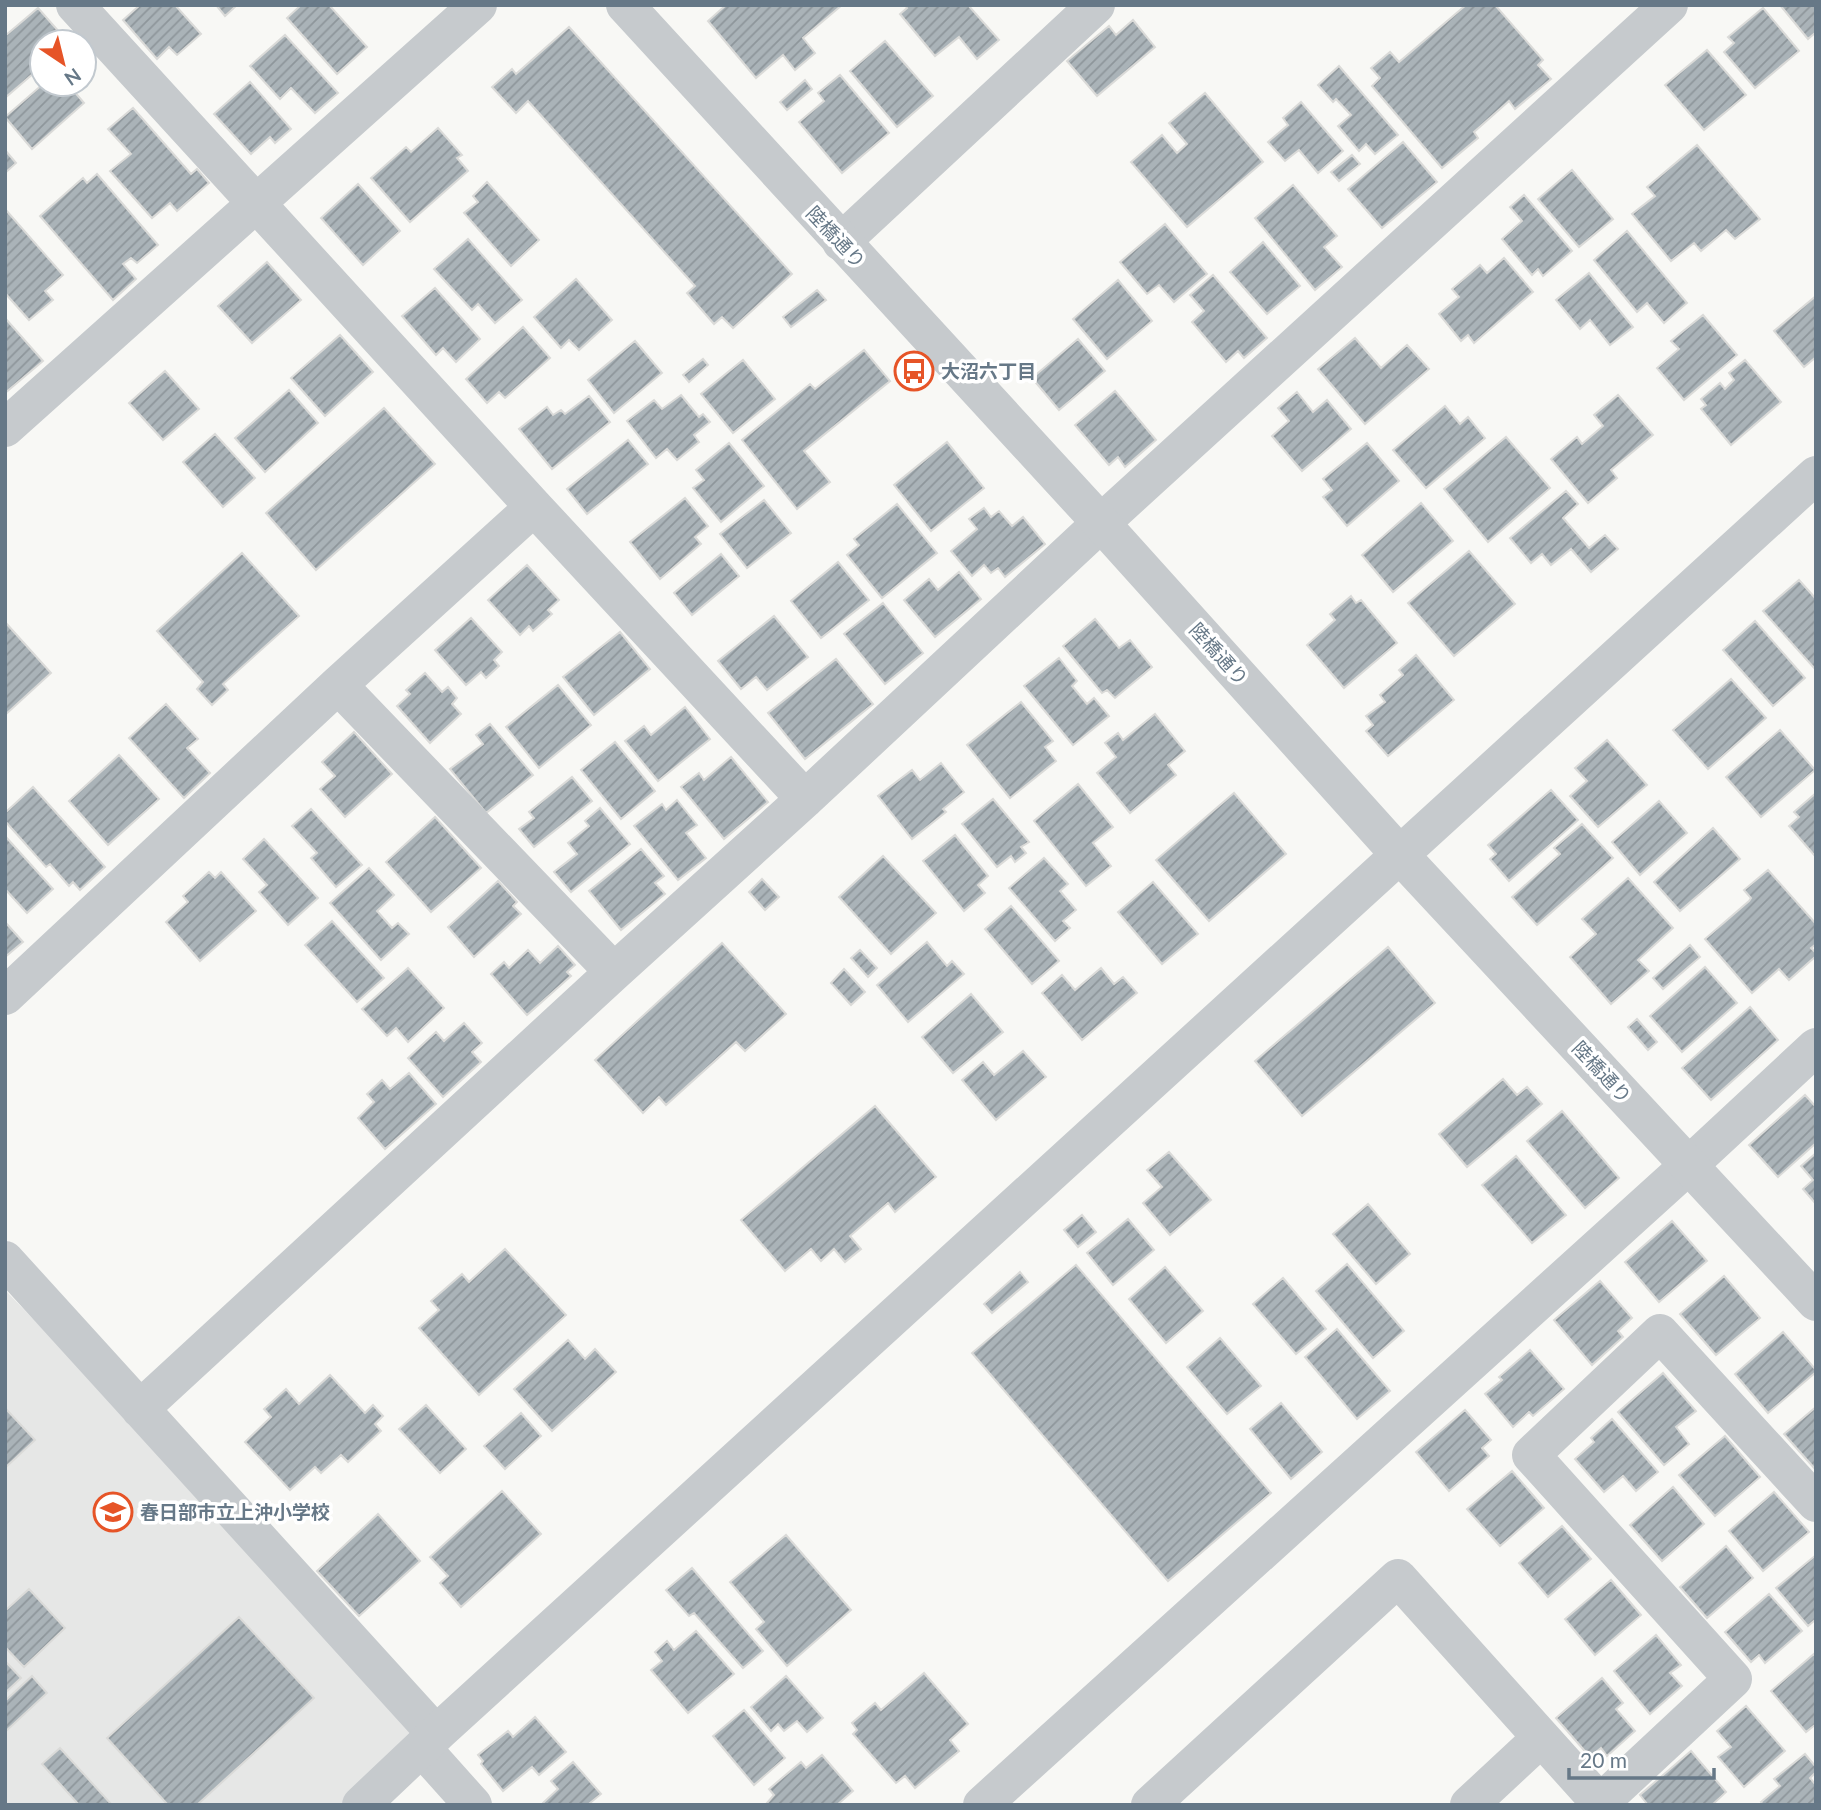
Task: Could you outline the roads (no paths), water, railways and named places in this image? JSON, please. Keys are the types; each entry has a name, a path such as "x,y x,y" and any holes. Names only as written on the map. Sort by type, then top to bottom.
{"street":[{"path":"75,5 805,799"},
{"path":"5,428 478,5"},
{"name":"陸橋通り","path":"625,5 1101,523 1400,855 1816,1302"},
{"path":"841,242 1096,5"},
{"path":"140,1409 805,799 1101,523 1669,5"},
{"path":"361,1805 1816,475"},
{"path":"5,996 338,685 534,507"},
{"path":"338,685 614,972"},
{"path":"982,1805 1816,1047"},
{"path":"5,1260 140,1409 429,1741 473,1805"},
{"path":"1150,1805 1398,1578 1602,1804 1732,1679 1531,1455 1660,1333 1816,1503"},
{"path":"1469,1805 1542,1738"}],"place":[{"name":"大沼六丁目","path":"914,371"},
{"name":"春日部市立上沖小学校","path":"113,1512"}]}
